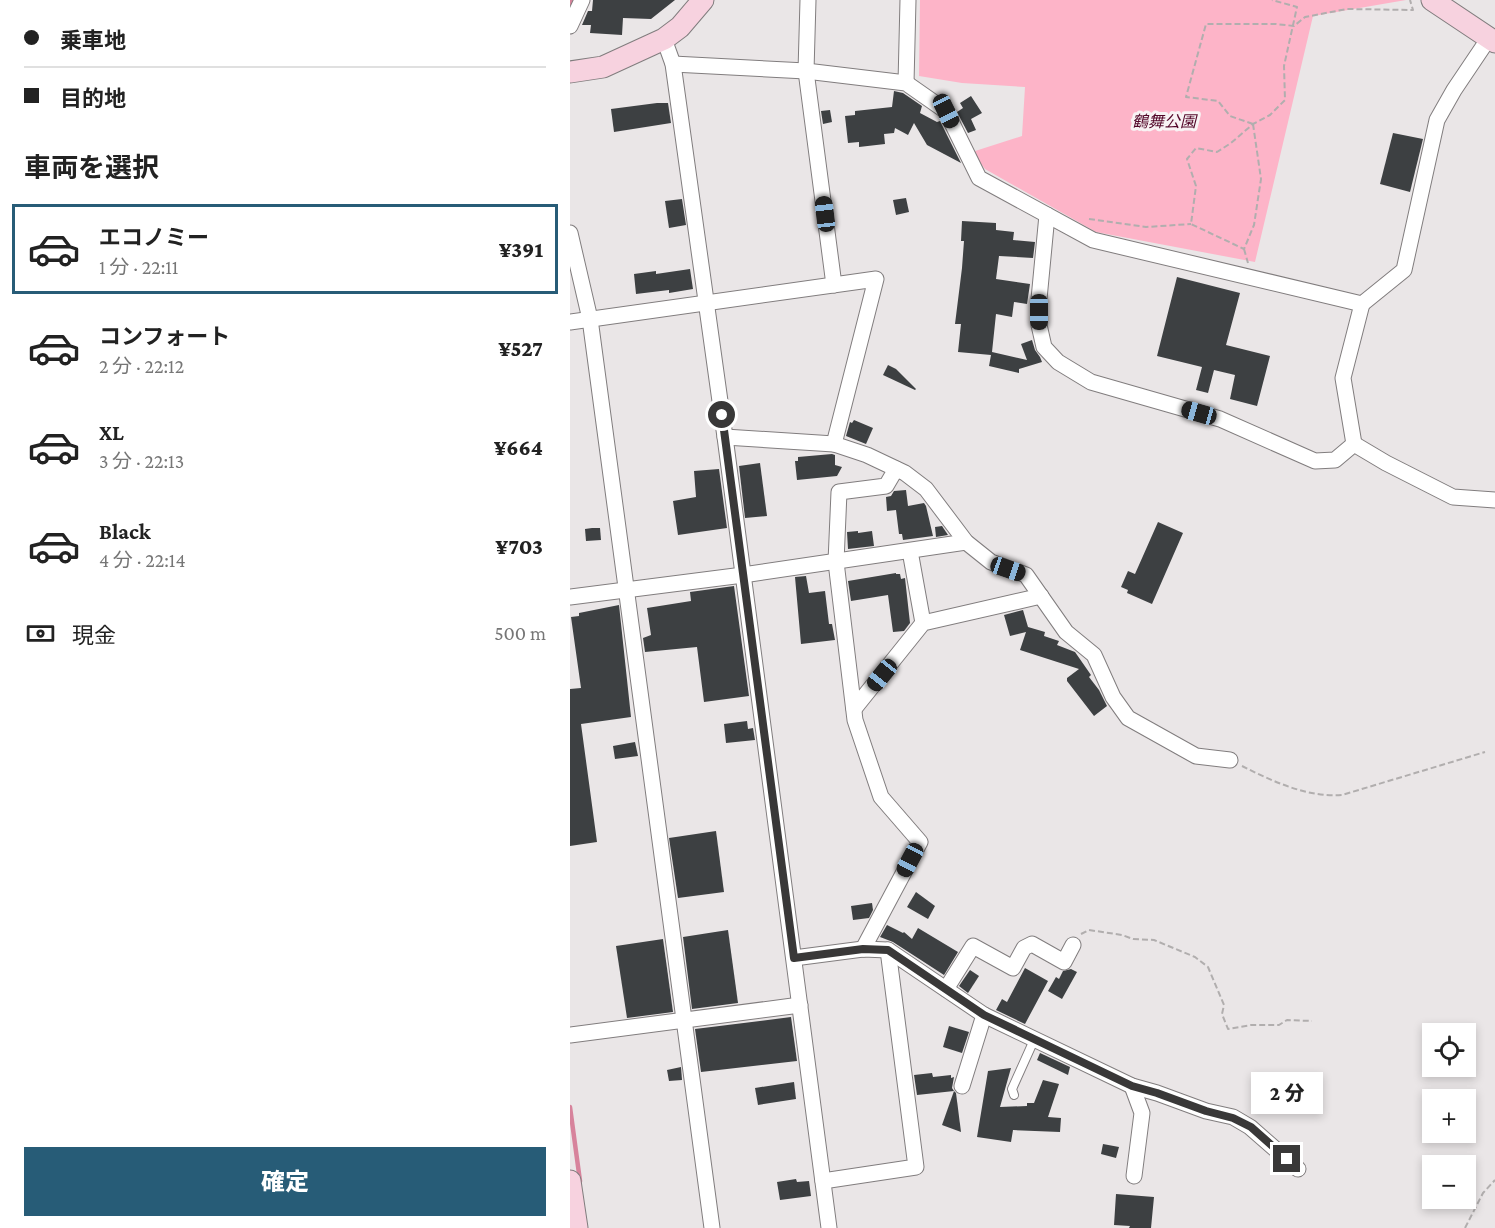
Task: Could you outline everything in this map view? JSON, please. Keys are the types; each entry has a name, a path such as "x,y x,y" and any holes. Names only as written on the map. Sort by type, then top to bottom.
{"street":[{"path":"570,26 582,0"},
{"path":"570,72 603,67 664,39 680,27 704,0"},
{"path":"808,0 806,71 834,285"},
{"path":"906,83 908,0"},
{"path":"1432,0 1492,40 1454,90 1437,120 1404,270 1362,304 1343,378 1354,444 1453,497 1495,500"},
{"path":"664,39 673,64 725,437 829,1228"},
{"path":"673,64 806,71 906,83 946,111 980,178 1093,240 1362,304"},
{"path":"1047,215 1039,299 1039,325 1044,346 1058,362 1091,382 1220,419 1315,461 1335,460 1354,444"},
{"path":"570,233 590,319 712,1228"},
{"path":"570,322 876,279 834,444"},
{"path":"725,437 834,444 867,455 896,469 926,489 966,542 991,562 1026,575 1066,632 1094,656 1113,698 1128,718 1196,756 1230,760"},
{"path":"863,949 920,842 881,797 855,720 836,562 838,492 886,486 896,469"},
{"path":"570,597 743,575 966,542"},
{"path":"910,551 923,623"},
{"path":"854,709 923,623 1041,596"},
{"path":"946,989 973,946 1013,968 1024,948 1032,944 1064,962 1073,945"},
{"path":"794,958 863,949 888,950 984,1015 1034,1040 1132,1086 1233,1118 1251,1127 1298,1169"},
{"path":"823,1181 915,1167 888,950"},
{"path":"570,1035 800,1005"},
{"path":"962,1086 984,1015"},
{"path":"1132,1086 1142,1113 1134,1176"},
{"path":"570,1181 577,1228"}],"lane":[{"path":"1014,1095 1012,1089 1034,1040"}],"path":[{"path":"1191,224 1196,186 1187,159 1196,148 1217,152 1231,144 1253,124 1270,115 1285,100 1284,66 1297,7 1272,0"},
{"path":"1253,124 1230,117 1218,101 1186,97 1206,24 1294,26 1305,17 1347,9 1413,9 1410,0"},
{"path":"1080,219 1146,227 1191,224 1244,249 1254,225 1261,179 1253,124"},
{"path":"1230,760 1273,781 1330,796 1342,795 1485,752"},
{"path":"1073,945 1079,935 1089,930 1133,939 1154,940 1195,957 1208,967 1224,1005 1222,1014 1228,1029 1251,1025 1279,1025 1287,1020 1312,1021"},
{"path":"1465,1228 1483,1193 1495,1180"}],"green space":[{"name":"鶴舞公園","path":"920,0 1406,0 1313,16 1255,262 1096,232 985,169 972,152 1022,136 1025,87 962,83 919,76"}],"building":[{"path":"593,0 675,0 651,19 623,18 622,35 590,33 591,25 582,25 588,11 592,11"},
{"path":"894,91 903,93 922,106 920,113 937,122 940,121 961,163 927,145 914,123 908,135 895,128 894,133 884,134 885,144 859,147 859,142 848,143 845,116 855,115 855,111 892,107"},
{"path":"971,96 982,113 971,119 976,130 968,133 957,112 963,108 960,103"},
{"path":"668,103 671,123 614,132 611,109"},
{"path":"830,110 832,122 823,124 821,111"},
{"path":"1393,133 1423,139 1410,192 1380,184"},
{"path":"906,198 909,212 896,215 893,200"},
{"path":"682,199 686,225 669,228 665,201"},
{"path":"962,221 996,223 996,230 1014,232 1013,240 1035,242 1033,258 999,256 996,279 1030,284 1027,304 1014,302 1012,317 996,314 992,352 1027,360 1021,344 1032,340 1042,362 1019,369 1019,373 989,366 991,355 958,352 961,324 955,324 964,241 961,241"},
{"path":"690,269 693,289 669,293 669,290 636,294 634,274 656,271 656,274"},
{"path":"1177,277 1240,293 1226,345 1270,356 1257,406 1230,399 1235,375 1214,370 1208,393 1196,390 1202,367 1157,356"},
{"path":"888,365 896,369 916,389 883,375"},
{"path":"854,420 873,428 866,444 846,436 850,422"},
{"path":"835,455 835,465 842,467 837,476 797,480 795,461 798,461 798,457"},
{"path":"760,463 767,516 745,518 739,466"},
{"path":"719,469 727,528 678,535 673,501 696,497 694,471"},
{"path":"906,490 908,506 924,503 926,506 933,536 903,540 902,534 899,534 896,510 887,511 886,497 891,496 894,491"},
{"path":"1158,522 1183,533 1152,604 1127,593 1128,590 1121,587 1128,571 1135,574"},
{"path":"942,526 948,535 936,537 935,527"},
{"path":"600,528 601,540 586,541 585,529"},
{"path":"858,531 858,533 872,531 874,546 848,549 847,532"},
{"path":"900,574 901,579 905,578 910,623 904,631 893,632 888,595 851,601 848,581"},
{"path":"806,576 809,593 825,591 829,624 832,624 835,640 801,644 795,577"},
{"path":"734,586 749,696 704,702 697,647 645,652 643,638 651,635 647,608 691,601 690,592"},
{"path":"619,605 631,717 581,724 597,842 570,846 570,689 581,688 571,617 579,616 579,613"},
{"path":"1023,610 1028,627 1045,632 1044,636 1059,641 1057,645 1075,652 1091,675 1089,677 1107,706 1094,716 1067,681 1067,678 1079,669 1020,650 1026,632 1010,636 1004,615"},
{"path":"747,721 748,729 753,728 755,740 726,743 724,724"},
{"path":"635,742 638,756 615,759 613,746"},
{"path":"716,831 724,892 678,898 669,838"},
{"path":"916,892 935,906 928,919 907,907"},
{"path":"872,903 873,910 869,918 853,920 851,906"},
{"path":"887,925 904,932 912,939 918,928 958,952 944,975 893,942 880,937"},
{"path":"728,930 738,1003 692,1009 683,937"},
{"path":"663,939 673,1012 627,1018 616,946"},
{"path":"1025,968 1048,981 1025,1024 996,1010 1002,999 1007,1002"},
{"path":"1071,969 1077,972 1062,999 1048,991 1056,977 1059,979 1063,971"},
{"path":"970,970 979,976 968,993 959,986"},
{"path":"791,1017 797,1061 701,1072 695,1029"},
{"path":"949,1026 969,1032 962,1053 943,1047"},
{"path":"1040,1053 1070,1067 1068,1075 1037,1060"},
{"path":"681,1067 682,1080 669,1081 667,1070"},
{"path":"1011,1068 1000,1107 1027,1106 1027,1103 1034,1103 1043,1080 1059,1084 1048,1117 1061,1118 1060,1132 1013,1130 1011,1142 977,1137 988,1071"},
{"path":"932,1073 933,1077 951,1075 951,1078 954,1077 952,1088 954,1091 917,1095 914,1075"},
{"path":"794,1082 796,1099 758,1105 755,1088"},
{"path":"954,1091 956,1093 961,1132 942,1125"},
{"path":"1103,1144 1119,1147 1116,1158 1101,1154"},
{"path":"796,1179 797,1182 809,1181 811,1196 780,1200 777,1182"},
{"path":"1116,1194 1154,1197 1151,1228 1114,1225"}],"waterway":[{"path":"570,1107 580,1181"}],"route":[{"path":"722,415 794,958 863,949 888,950 984,1015 1132,1086 1233,1118 1251,1127 1287,1159"}]}
